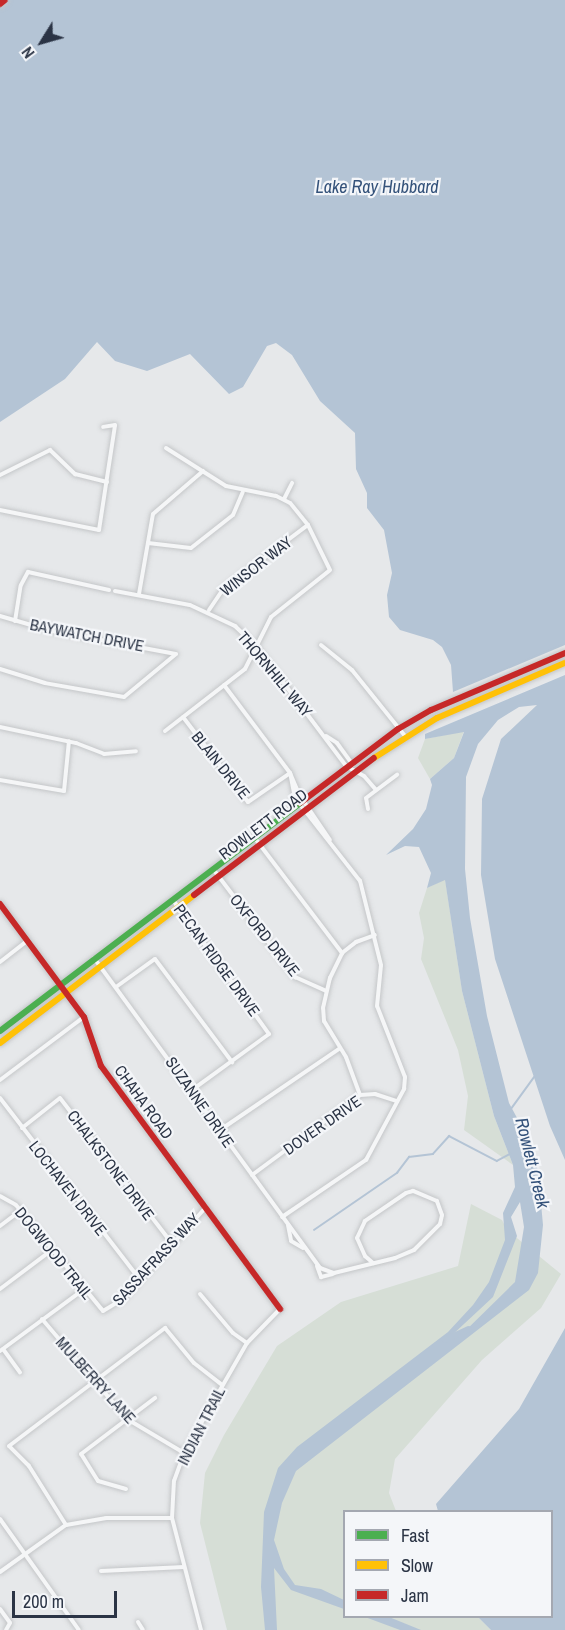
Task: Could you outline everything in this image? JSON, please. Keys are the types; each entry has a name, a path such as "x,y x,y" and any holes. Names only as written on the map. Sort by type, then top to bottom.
{"main road":[{"path":"0,4 5,0"},
{"name":"ROWLETT ROAD","path":"0,1031 94,957 398,729 431,710 565,652"},
{"name":"ROWLETT ROAD","path":"0,1041 67,992 177,905 405,736 565,663"},
{"name":"CHAHA ROAD","path":"0,904 84,1017 101,1066 280,1309"},
{"path":"0,1041 18,1025 17,1018"}],"street":[{"path":"0,510 99,530 115,425 103,427"},
{"path":"165,731 250,664 256,646 271,617 328,575 329,568 308,525 284,499 243,492 166,448"},
{"path":"0,475 52,451 75,474 107,482"},
{"path":"139,594 153,514 203,471"},
{"path":"284,499 292,483"},
{"path":"148,543 191,548 233,515 243,492"},
{"name":"WINSOR WAY","path":"209,610 224,588 308,525"},
{"path":"15,621 19,592 28,572 109,590"},
{"name":"THORNHILL WAY","path":"115,591 139,594 209,610 235,626 256,646 326,736 337,743 349,764 356,771"},
{"name":"BAYWATCH DRIVE","path":"0,616 64,634 175,653 168,664 124,697 45,683 0,669"},
{"path":"321,645 357,675 405,736"},
{"path":"224,685 290,773 300,801 360,881 375,935 382,972 377,1006 405,1077 397,1101 366,1160 282,1217"},
{"name":"BLAIN DRIVE","path":"183,717 248,802 290,773"},
{"path":"0,727 69,741 112,756 136,751"},
{"path":"0,780 64,791 69,741"},
{"path":"356,771 376,790"},
{"path":"368,809 365,800 397,775"},
{"path":"253,837 342,953"},
{"name":"OXFORD DRIVE","path":"212,868 295,977 326,991"},
{"name":"PECAN RIDGE DRIVE","path":"172,898 268,1031 265,1038 192,1090"},
{"path":"360,1095 340,1048 324,1021 326,991 342,953 356,942 375,935"},
{"path":"0,962 28,941"},
{"name":"SUZANNE DRIVE","path":"94,957 288,1225 291,1241 303,1248 317,1266"},
{"path":"116,987 155,959 232,1062"},
{"path":"0,1080 84,1017"},
{"path":"220,1130 340,1048"},
{"name":"DOVER DRIVE","path":"252,1175 360,1095 375,1094 397,1101"},
{"name":"LOCHAVEN DRIVE","path":"0,1098 138,1277"},
{"name":"CHALKSTONE DRIVE","path":"22,1128 60,1098 171,1242"},
{"path":"317,1266 321,1277 395,1258 425,1242 440,1224 441,1208 437,1201 413,1191 364,1221 357,1238 365,1256 373,1263"},
{"name":"DOGWOOD TRAIL","path":"0,1196 21,1210 100,1308 107,1310"},
{"name":"SASSAFRASS WAY","path":"107,1310 123,1299 138,1277 206,1207"},
{"path":"0,1226 21,1210"},
{"path":"0,1288 52,1250"},
{"path":"317,1266 333,1274"},
{"path":"20,1372 2,1350 84,1289"},
{"path":"200,1294 233,1333 246,1343"},
{"name":"INDIAN TRAIL","path":"201,1630 172,1518 174,1481 184,1453 246,1343 280,1309"},
{"name":"MULBERRY LANE","path":"42,1319 127,1419 184,1453"},
{"path":"66,1525 29,1466 9,1446 165,1328 194,1363 222,1385"},
{"path":"126,1489 98,1481 81,1454 155,1398"},
{"path":"0,1572 66,1525 106,1518 172,1518"},
{"path":"0,1519 79,1630"},
{"path":"101,1571 184,1566"},
{"path":"0,1609 10,1623 6,1630"},
{"path":"138,1622 143,1630"}],"shaded area":[{"path":"464,731 454,758 430,779 418,758 425,739"},
{"path":"445,879 462,991 494,1116 513,1165 464,1130 468,1096 458,1050 421,959 424,938 419,913 427,888"},
{"path":"471,1204 502,1220 507,1230 561,1274 541,1308 482,1360 395,1459 389,1493 396,1510 343,1510 343,1618 479,1618 491,1630 227,1630 200,1523 205,1473 224,1435 277,1346 341,1302 458,1266"}],"water":[{"name":"Lake Ray Hubbard","path":"0,0 565,0 565,645 453,692 451,665 442,647 433,640 400,630 389,617 387,595 392,573 384,530 367,508 367,493 356,469 355,433 320,401 292,355 276,343 267,346 243,387 229,394 190,354 147,371 115,361 97,342 65,379 0,422"},
{"path":"565,675 565,1160 550,1126 495,959 481,875 482,799 501,739 537,705 519,707 498,720 478,744 466,777 465,869 470,918 487,1016 509,1103 530,1142 538,1171 543,1225 538,1273 529,1290 296,1471 282,1503 274,1540 284,1569 295,1585 321,1589 343,1600 343,1609 291,1590 274,1568 277,1630 265,1630 261,1587 264,1512 278,1468 297,1447 448,1332 473,1305 489,1282 505,1240 503,1213 515,1187 513,1165 494,1116 462,991 445,880 427,888 431,873 419,847 405,846 386,855 413,829 426,809 432,785 430,779 454,758 464,732 425,739 425,734","holes":["520,1202 524,1227 515,1282 460,1336 450,1337 493,1297 517,1236 511,1217"]},
{"path":"565,1328 565,1630 491,1630 479,1618 553,1618 553,1510 438,1510 436,1504 519,1409"},
{"path":"368,1618 391,1618 421,1630 400,1630"}],"waterway":[{"path":"511,1109 534,1077"},
{"path":"314,1230 397,1173 409,1157 433,1154 449,1136 497,1161 510,1154"},
{"name":"Rowlett Creek","path":"445,1340 469,1329"}],"traffic: fast":[{"path":"0,1031 300,803"}],"traffic: slow":[{"path":"374,758 437,718 565,663"},
{"path":"0,1043 194,895"}],"traffic: jam":[{"path":"0,4 5,0"},
{"path":"300,803 398,729 431,710 565,653"},
{"path":"194,895 374,758"},
{"path":"0,904 84,1017 101,1066 280,1309"}]}
